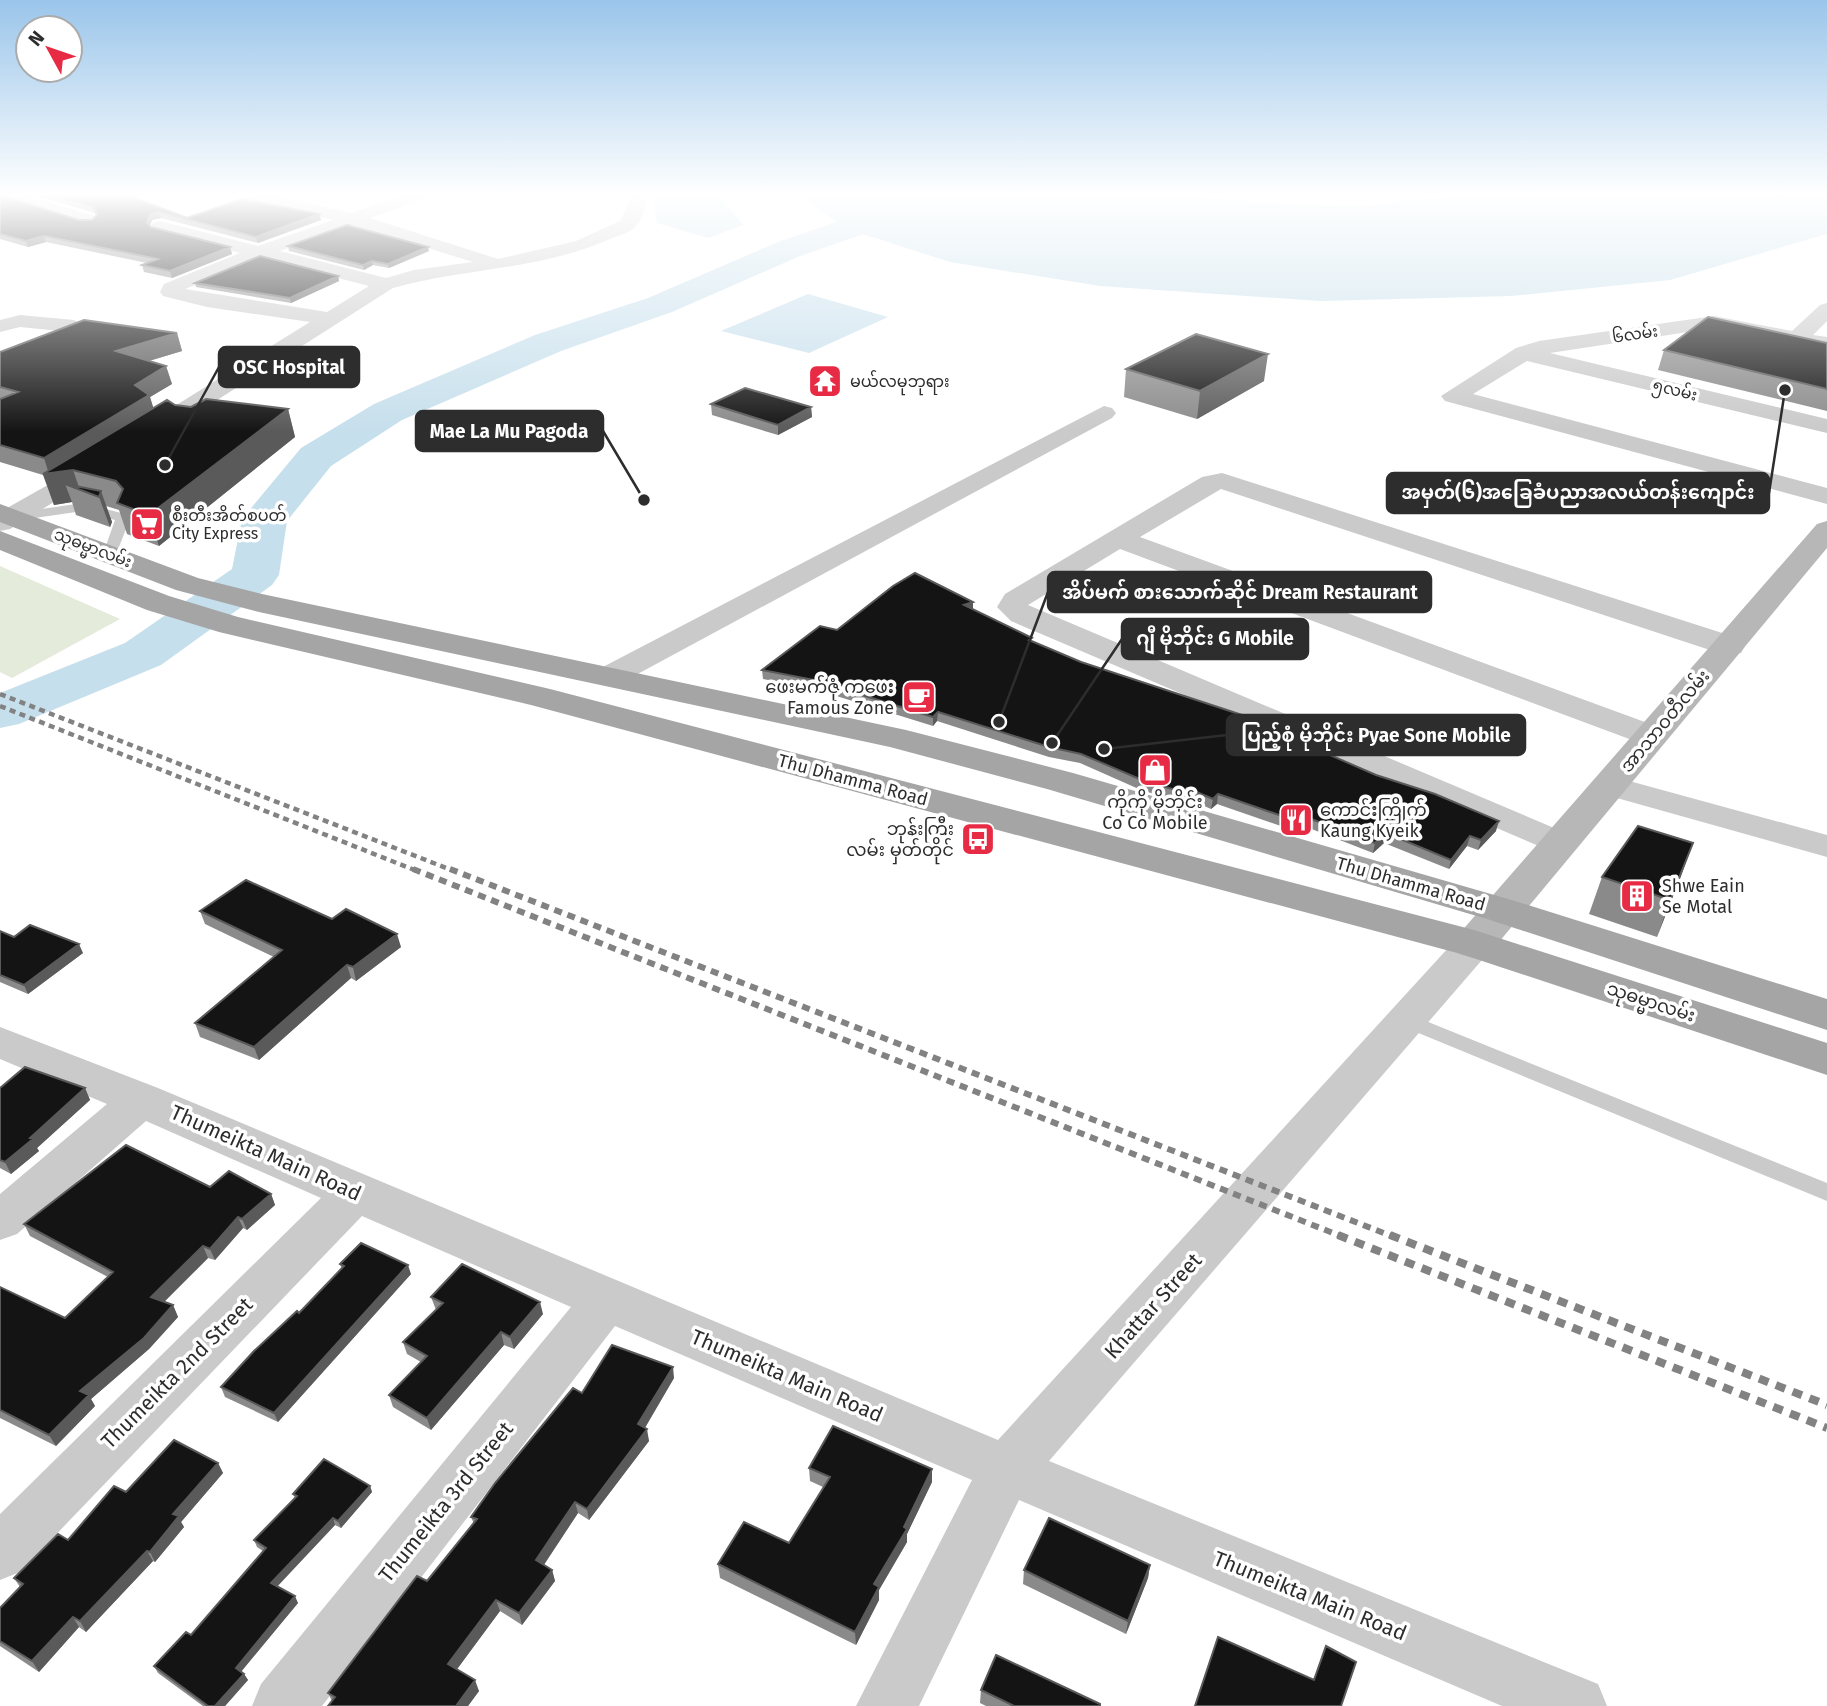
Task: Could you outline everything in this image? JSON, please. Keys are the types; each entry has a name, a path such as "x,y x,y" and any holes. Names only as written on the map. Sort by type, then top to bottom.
{"main road":[{"name":"သုဓမ္မာလမ်း","path":"3,523 107,563 259,603"},
{"name":"အာသာဝတီလမ်း","path":"1474,944 1827,530"},
{"name":"သုဓမ္မာလမ်း","path":"107,563 158,603 230,625"},
{"name":"Thu Dhamma Road","path":"259,603 894,737 1060,781 1501,910"},
{"name":"Thu Dhamma Road","path":"230,625 565,703 1474,944"},
{"path":"1501,910 1827,1015"},
{"name":"သုဓမ္မာလမ်း","path":"1474,944 1827,1059"}],"street":[{"path":"209,273 171,288 170,292 207,301 330,319"},
{"path":"339,273 386,284"},
{"path":"3,523 386,284 439,273"},
{"path":"1798,337 1827,309"},
{"path":"0,326 29,322 81,330 0,364"},
{"name":"၆လမ်း","path":"1827,344 1714,323 1539,348 1524,353 1453,396 1827,496"},
{"name":"၅လမ်း","path":"1524,353 1827,426"},
{"path":"610,676 1104,413"},
{"path":"1560,844 1035,620 1012,607 1015,600 1211,483 1222,481 1730,646"},
{"path":"1117,538 1652,736"},
{"path":"1611,786 1827,846"},
{"name":"Khattar Street","path":"887,1706 1006,1470 1474,944"},
{"name":"Thumeikta Main Road","path":"0,1042 142,1099 355,1193 608,1298 1006,1470 1576,1706"},
{"path":"0,1221 142,1099"},
{"name":"Thumeikta 2nd Street","path":"0,1553 355,1193"},
{"name":"Thumeikta 3rd Street","path":"283,1706 608,1298"}],"lane":[{"path":"3,523 83,507 120,516 124,519 107,563"},
{"path":"1406,1020 1827,1192"}],"green space":[{"path":"0,566 120,619 12,678 0,672"}],"water":[{"path":"1016,273 1695,273 1670,280 1511,296 1321,301 1100,286"},
{"path":"808,294 888,317 809,353 721,331"}],"building":[{"path":"220,273 325,273 338,276 290,298 195,283"},
{"path":"1708,317 1827,343 1827,389 1664,350"},
{"path":"84,320 177,333 116,351 166,366 135,385 149,395 44,458 0,445 0,399 18,392 0,387 0,352"},
{"path":"1196,334 1268,354 1200,391 1126,369"},
{"path":"745,388 811,407 778,425 711,404"},
{"path":"206,399 288,409 149,515 117,503 123,489 116,481 73,470 43,474 167,400 175,405 191,407"},
{"path":"65,484 101,491 99,497"},
{"path":"915,573 973,602 964,605 1032,638 1029,640 1081,662 1242,715 1376,775 1435,794 1499,821 1481,840 1470,836 1451,860 1386,833 1375,843 1311,819 1305,824 1218,794 1213,799 1187,788 1182,792 1142,780 1081,754 1049,747 938,712 933,717 814,680 762,670 820,626 837,630 893,586"},
{"path":"1638,826 1693,843 1670,900 1602,877"},
{"path":"246,880 332,919 346,909 397,934 353,967 347,965 254,1047 195,1023 282,950 200,911"},
{"path":"30,925 79,944 24,985 0,975 0,931 14,937"},
{"path":"25,1067 85,1088 30,1138 33,1139 5,1162 0,1160 0,1088"},
{"path":"126,1145 210,1187 229,1171 271,1194 242,1219 238,1217 210,1249 203,1246 151,1297 173,1305 144,1338 80,1391 89,1395 49,1435 0,1410 0,1287 65,1318 113,1272 24,1224"},
{"path":"361,1243 408,1265 274,1413 221,1387 254,1351 297,1311 299,1313 344,1266 340,1264"},
{"path":"462,1264 540,1302 510,1337 501,1332 427,1418 389,1395 427,1356 403,1342 443,1303 431,1297"},
{"path":"612,1345 673,1367 638,1424 647,1429 587,1509 575,1502 536,1560 552,1570 519,1613 496,1600 448,1664 475,1680 456,1706 328,1706 335,1697 328,1693 417,1576 427,1581 477,1519 471,1517 495,1483 573,1388 582,1393"},
{"path":"833,1426 932,1469 904,1527 907,1529 874,1584 879,1587 855,1632 718,1564 744,1522 789,1543 830,1477 809,1468"},
{"path":"174,1440 218,1463 173,1514 179,1516 150,1552 147,1551 80,1621 73,1617 32,1661 0,1641 0,1608 23,1584 14,1578 58,1534 68,1540 114,1486 126,1492"},
{"path":"324,1459 370,1486 338,1521 333,1518 271,1583 295,1596 236,1668 244,1674 215,1706 208,1706 154,1666 186,1632 191,1635 266,1548 254,1540 297,1496 293,1494"},
{"path":"1049,1518 1150,1565 1128,1621 1024,1570"},
{"path":"1218,1637 1314,1680 1326,1646 1356,1662 1341,1706 1195,1706"},
{"path":"996,1655 1100,1706 1014,1706 981,1690"}],"waterway":[{"path":"0,712 143,654 255,575 265,519 316,457 388,412 548,343 660,305 735,273"}],"railway":[{"path":"0,694 454,871"},
{"path":"0,706 417,871"},
{"path":"413,869 1343,1237"},
{"path":"450,869 1394,1237"},
{"path":"1338,1235 1827,1428"},
{"path":"1390,1235 1827,1405"}],"place":[{"name":"မယ်လမုဘုရား","path":"825,381"},
{"name":"အမှတ်(၆)အခြေခံပညာအလယ်တန်းကျောင်း","path":"1785,390"},
{"name":"OSC Hospital","path":"165,465"},
{"name":"Mae La Mu Pagoda","path":"644,500"},
{"name":"စီးတီးအိတ်စပတ် City Express","path":"147,524"},
{"name":"ဖေးမက်ဇုံ ကဖေး Famous Zone","path":"919,697"},
{"name":"အိပ်မက် စားသောက်ဆိုင် Dream Restaurant","path":"999,722"},
{"name":"ဂျီ မိုဘိုင်း G Mobile","path":"1052,743"},
{"name":"ပြည့်စုံ မိုဘိုင်း Pyae Sone Mobile","path":"1104,749"},
{"name":"ကိုကို မိုဘိုင်း Co Co Mobile","path":"1155,770"},
{"name":"ကောင်းကြိုက် Kaung Kyeik","path":"1296,820"},
{"name":"ဘုန်းကြီး လမ်း မှတ်တိုင်","path":"978,839"},
{"name":"Shwe Eain Se Motal","path":"1637,896"}]}
